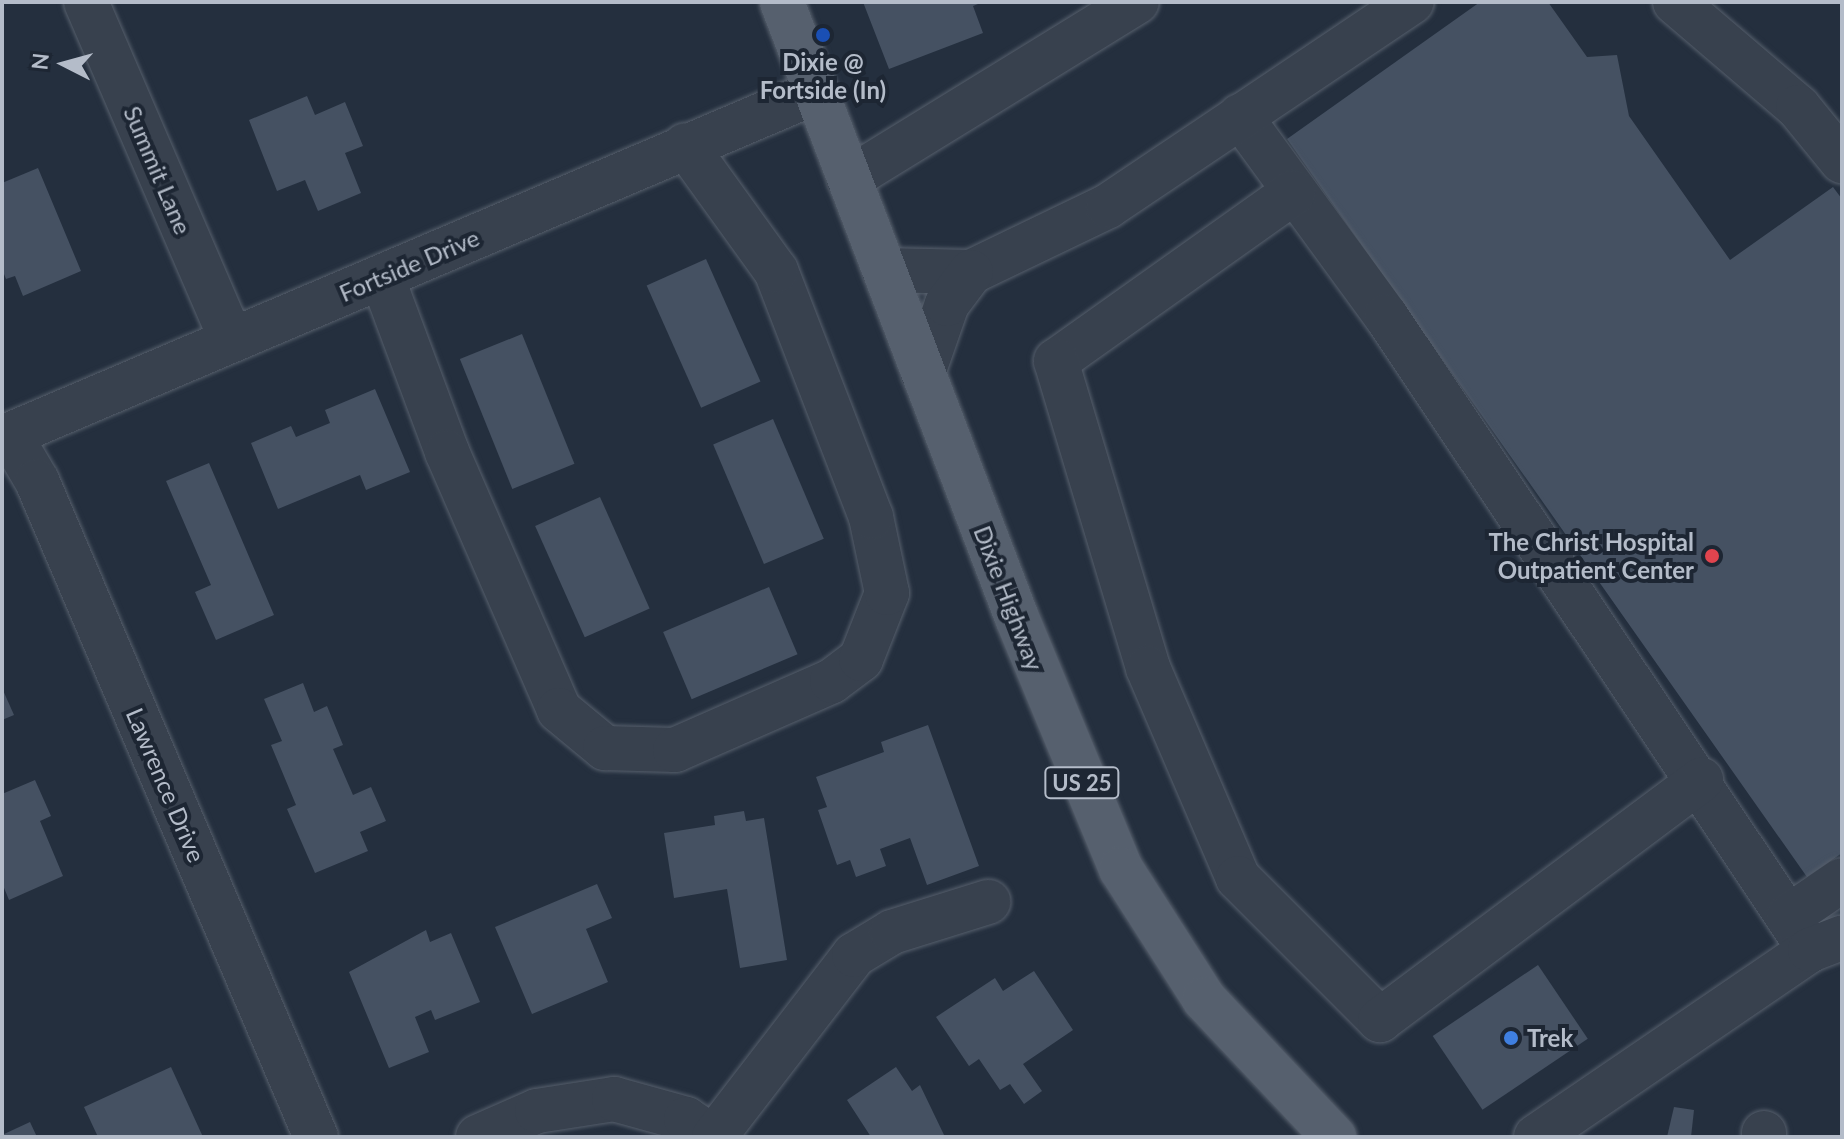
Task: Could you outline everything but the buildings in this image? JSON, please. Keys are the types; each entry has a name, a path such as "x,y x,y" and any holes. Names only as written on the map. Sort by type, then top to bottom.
{"main road":[{"name":"Dixie Highway","path":"782,2 923,373 1121,869 1204,999 1334,1137"}],"street":[{"name":"Summit Lane","path":"86,2 231,338"},
{"path":"849,179 1137,2"},
{"path":"884,270 971,272 1108,206 1412,2"},
{"path":"1675,2 1798,107 1842,161"},
{"name":"Fortside Drive","path":"6,437 231,338 816,92"},
{"path":"1240,116 1701,780 1813,935"},
{"path":"382,277 447,452 559,710 605,748 675,750 832,681 861,659 887,593 871,517 776,271 685,145"},
{"path":"1294,192 1056,361 1148,668 1238,878 1380,1020 1701,780"},
{"path":"923,373 947,304 971,272"},
{"name":"Lawrence Drive","path":"6,437 37,481 316,1137"},
{"path":"1536,1137 1813,935 1842,880"},
{"path":"478,1137 537,1111 614,1099 686,1119 713,1137 854,955 892,932 988,902"}],"place":[{"name":"Dixie @ Fortside (In)","path":"823,35"},
{"name":"The Christ Hospital Outpatient Center","path":"1712,556"},
{"name":"Trek","path":"1511,1038"}]}
